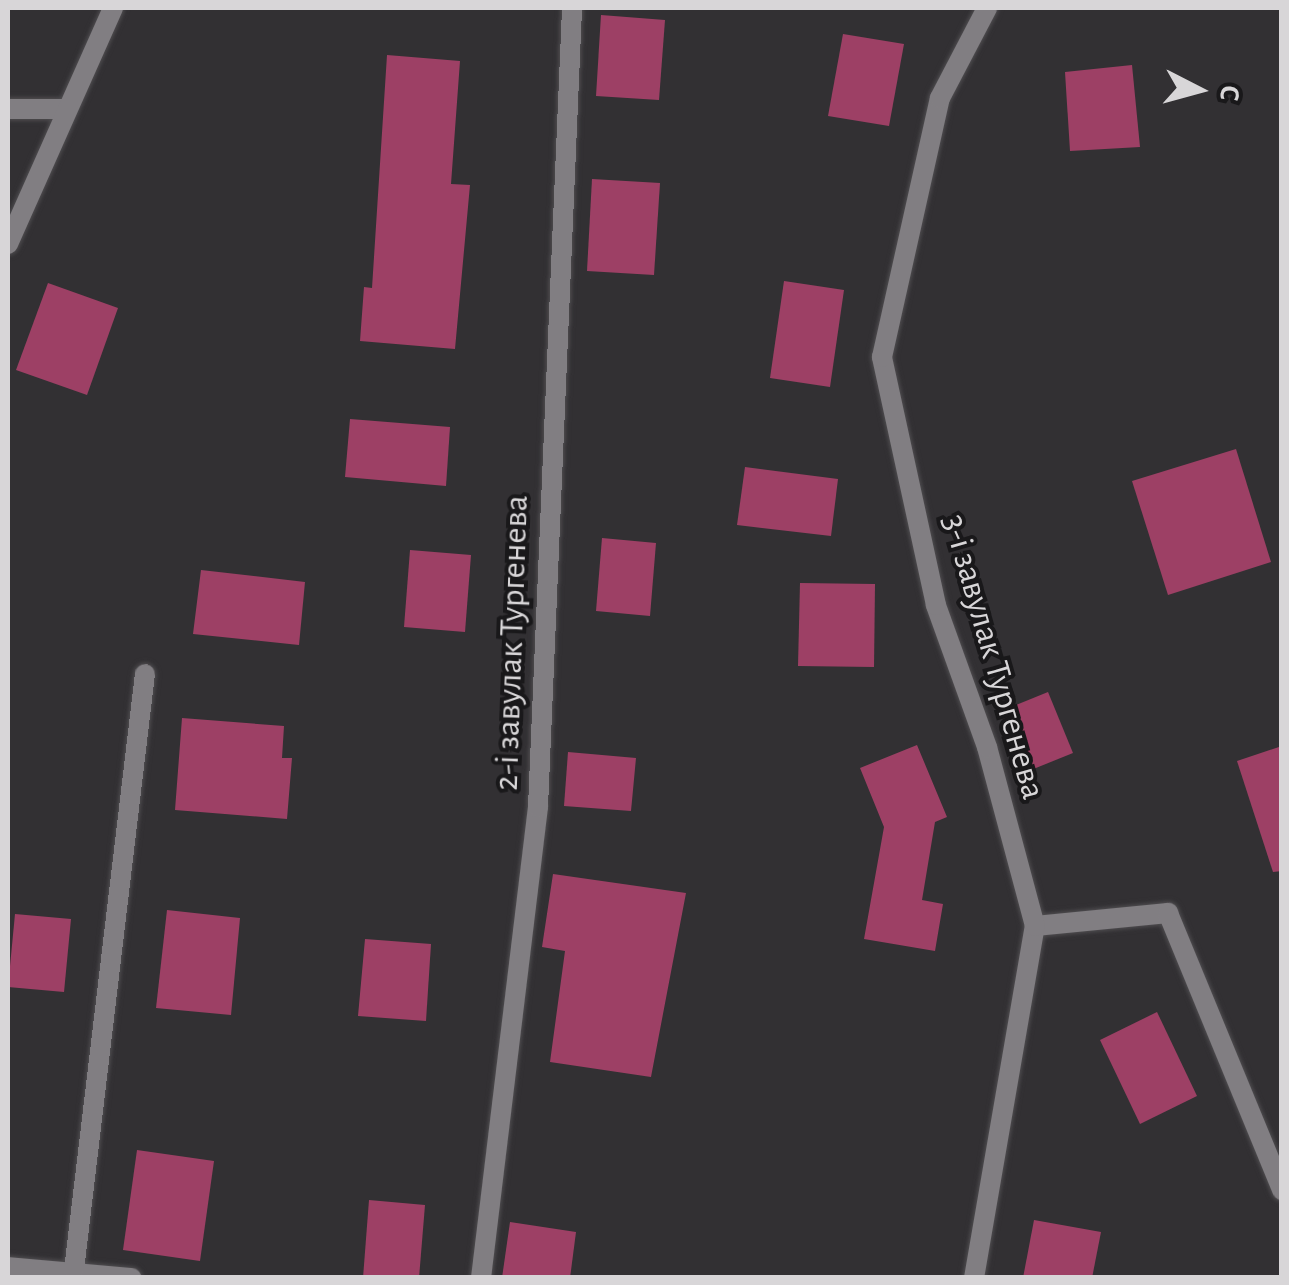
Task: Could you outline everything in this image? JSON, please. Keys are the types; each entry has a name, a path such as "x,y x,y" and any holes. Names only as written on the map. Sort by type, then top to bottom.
{"street":[{"path":"8,244 64,109 113,8"},
{"name":"2-і завулак Тургенева","path":"481,1278 538,808 572,8"},
{"name":"3-і завулак Тургенева","path":"974,1278 1035,926 987,746 936,605 882,357 940,98 987,8"},
{"path":"8,109 64,109"},
{"path":"74,1270 145,674"},
{"path":"1035,926 1168,912 1282,1190"},
{"path":"8,1267 132,1278"}],"building":[{"path":"601,15 665,20 659,100 596,96"},
{"path":"843,34 904,44 889,126 828,116"},
{"path":"387,55 460,61 451,184 470,185 455,349 360,341 364,287 372,288"},
{"path":"1132,65 1140,147 1070,151 1065,72"},
{"path":"592,179 660,183 654,275 587,271"},
{"path":"784,281 844,290 830,387 770,378"},
{"path":"48,283 118,308 87,395 16,370"},
{"path":"350,419 450,427 446,486 345,477"},
{"path":"1236,449 1271,562 1168,595 1132,481"},
{"path":"745,467 838,479 831,536 737,525"},
{"path":"602,538 656,543 650,616 596,611"},
{"path":"410,550 471,555 465,632 404,627"},
{"path":"201,570 305,582 299,645 193,634"},
{"path":"800,583 875,584 874,667 798,666"},
{"path":"1048,692 1073,753 1026,772 1001,711"},
{"path":"182,718 284,726 282,758 292,758 287,819 175,810"},
{"path":"917,745 947,817 935,822 922,900 943,904 935,951 864,939 884,827 860,768"},
{"path":"1282,746 1282,871 1273,872 1237,761"},
{"path":"568,752 636,758 631,811 564,806"},
{"path":"553,874 686,893 651,1077 550,1062 565,951 542,947"},
{"path":"167,910 240,918 231,1015 156,1008"},
{"path":"15,914 71,919 64,992 8,987"},
{"path":"365,939 431,944 426,1021 358,1016"},
{"path":"1157,1012 1197,1096 1140,1124 1100,1040"},
{"path":"137,1150 214,1161 200,1261 123,1250"},
{"path":"369,1200 425,1205 419,1278 363,1278"},
{"path":"1034,1220 1101,1232 1092,1278 1023,1278"},
{"path":"510,1222 576,1232 570,1278 502,1278"}]}
